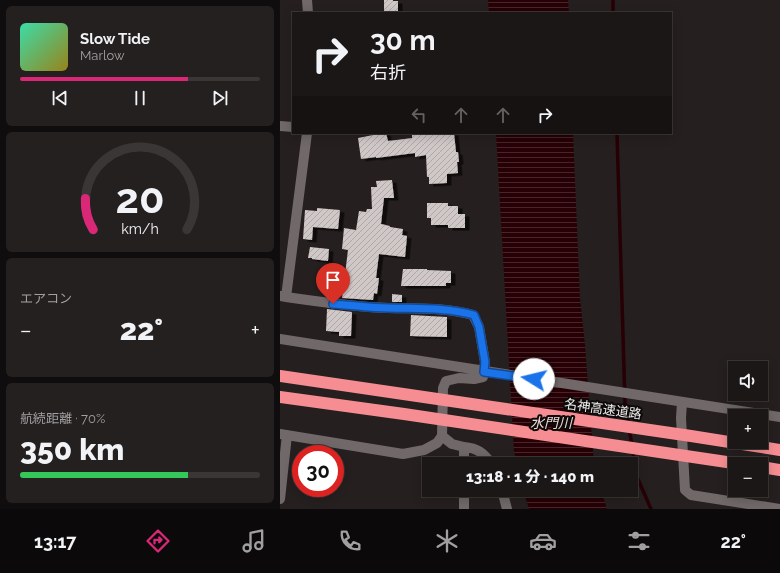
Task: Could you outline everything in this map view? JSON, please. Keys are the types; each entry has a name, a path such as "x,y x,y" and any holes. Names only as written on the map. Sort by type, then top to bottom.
{"highway":[{"name":"名神高速道路","path":"280,376 780,450"},
{"path":"280,396 728,462"},
{"path":"768,468 780,470"}],"street":[{"path":"307,0 308,12"},
{"path":"280,126 292,127"},
{"path":"280,499 284,434 403,454 424,450 437,443 442,436 443,388 446,381 459,378 474,380 483,377 485,362 479,327 474,315 429,308 379,308 333,304 283,297 307,134"},
{"path":"280,339 780,417"},
{"path":"682,402 681,418 685,490 692,495 780,509"},
{"path":"442,436 452,444 472,448 481,452 486,457"},
{"path":"464,447 464,457"},
{"path":"464,497 464,509"},
{"path":"504,497 507,509"}],"water":[{"path":"488,0 568,0 569,12 489,12"},
{"name":"水門川","path":"496,134 573,134 580,298 593,457 515,457"},
{"path":"525,497 603,497 607,509 529,509"}],"building":[{"path":"384,0 398,1 398,11 384,12"},
{"path":"386,134 388,141 412,138 412,135 416,134 454,134 456,152 458,152 459,162 457,162 458,173 447,174 447,183 429,184 429,177 427,177 426,155 415,157 415,153 361,159 358,138"},
{"path":"392,180 394,198 384,198 381,224 403,229 402,235 407,236 405,257 379,254 376,278 379,278 377,294 374,293 373,300 342,298 348,250 342,249 344,228 356,230 359,211 366,212 367,209 372,209 371,187 377,187 376,181"},
{"path":"427,203 448,203 448,206 458,206 458,214 465,214 465,228 448,228 448,225 431,225 431,218 427,218"},
{"path":"317,208 340,210 338,229 313,227 312,240 303,239 305,210 317,211"},
{"path":"310,247 329,249 328,261 308,258"},
{"path":"403,269 451,271 451,283 446,283 446,286 401,286"},
{"path":"392,294 402,295 402,302 392,302"},
{"path":"327,309 352,312 351,336 339,336 339,332 326,331"},
{"path":"411,315 447,317 447,337 410,336"}],"waterway":[{"path":"613,0 613,12"},
{"path":"617,134 625,403 637,477 651,509"}],"route":[{"path":"333,304 387,308 429,308 474,315 479,327 485,362 484,372 534,379"}]}
